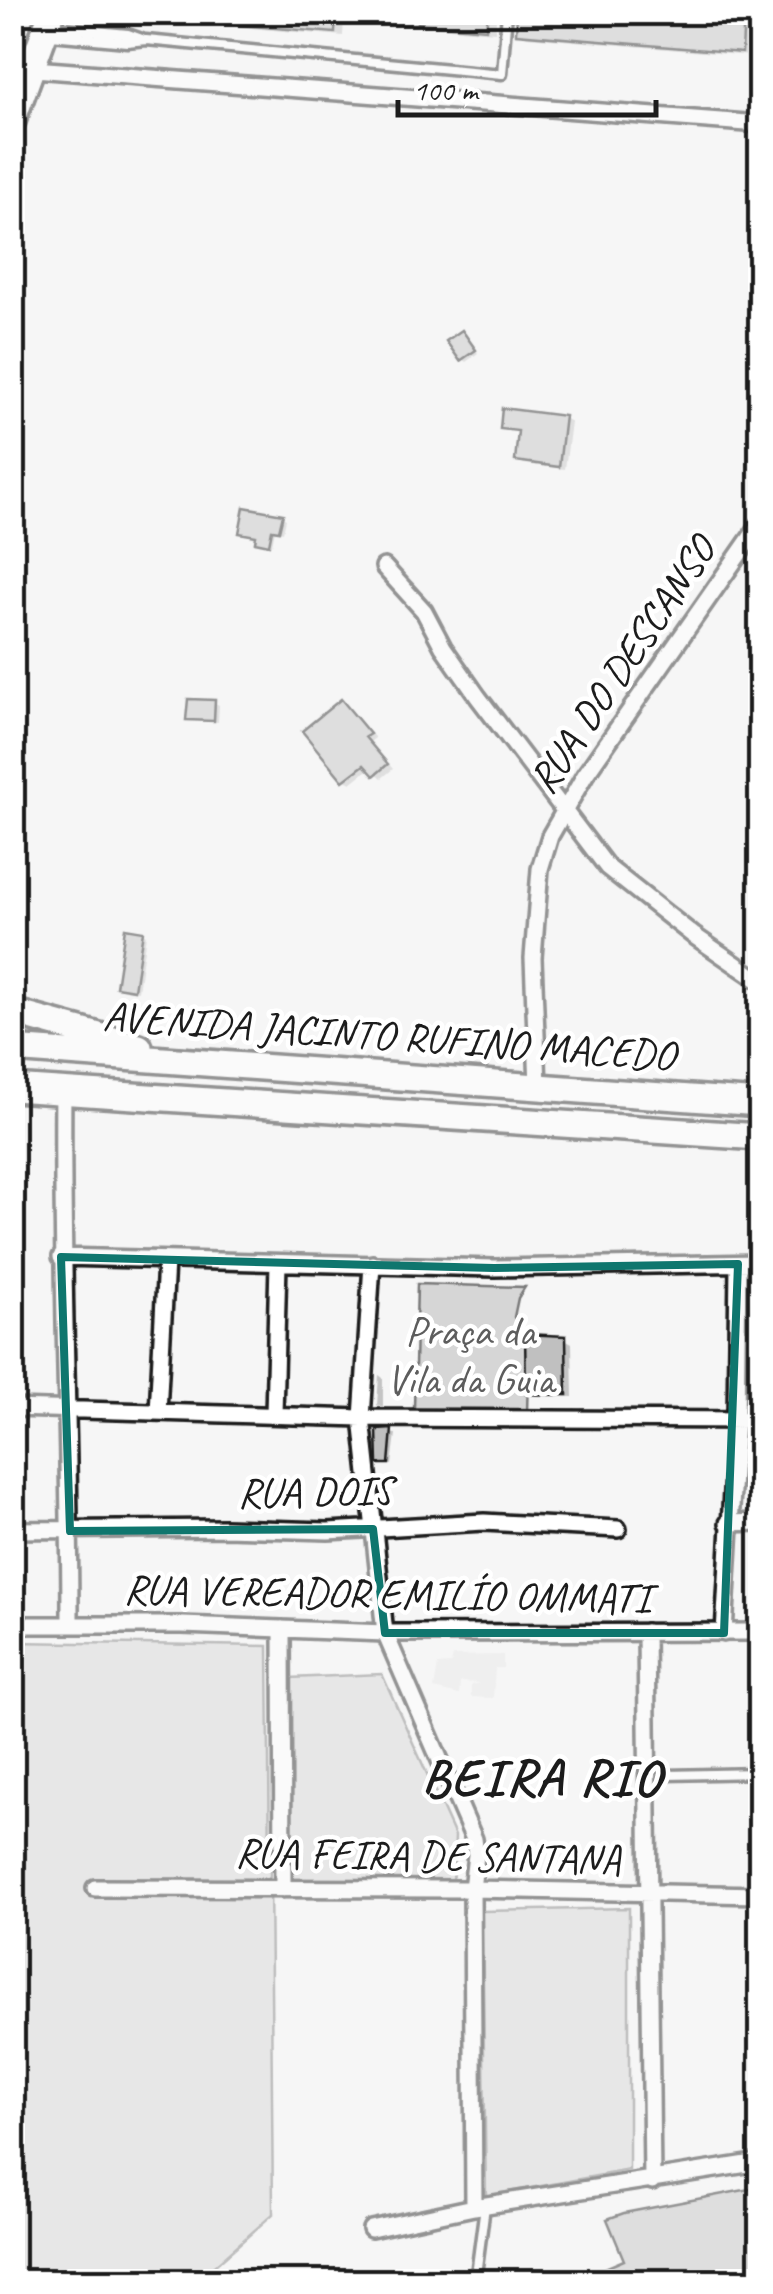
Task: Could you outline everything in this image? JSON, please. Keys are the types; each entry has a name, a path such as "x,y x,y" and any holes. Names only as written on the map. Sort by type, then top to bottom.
{"main road":[{"path":"12,122 48,25"},
{"path":"12,1012 192,1061"},
{"name":"AVENIDA JACINTO RUFINO MACEDO","path":"12,1048 760,1103"},
{"path":"360,1110 340,1097 340,1088 394,1088 458,1081"},
{"name":"AVENIDA JACINTO RUFINO MACEDO","path":"12,1088 760,1137"},
{"path":"12,1098 51,1091"},
{"path":"576,1124 692,1123 700,1111 683,1097"}],"street":[{"path":"34,68 760,124"},
{"name":"RUA DO DESCANSO","path":"538,1086 533,958 538,892 550,836 760,524"},
{"path":"384,566 424,611 454,663 607,867 693,935 760,981"},
{"path":"51,1091 68,1409 70,1624"},
{"path":"62,1256 561,1268 760,1264"},
{"path":"158,1412 166,1261"},
{"path":"274,1414 278,1263"},
{"path":"372,1264 362,1418 385,1633 474,1840 476,1855 472,1888 479,2207"},
{"path":"724,1632 736,1419 738,1264"},
{"path":"12,1408 362,1418 760,1420"},
{"name":"RUA DOIS","path":"12,1530 373,1529 484,1522 618,1529"},
{"path":"728,1523 760,1522"},
{"name":"RUA VEREADOR EMILÍO OMMATI","path":"12,1624 385,1633 760,1632"},
{"path":"282,1630 283,1889"},
{"path":"646,1632 652,2181"},
{"name":"RUA FEIRA DE SANTANA","path":"95,1888 472,1888 760,1895"},
{"path":"371,2228 760,2162"}],"lane":[{"path":"48,25 127,42 146,40 502,74 507,12"},
{"path":"667,1775 760,1773"},
{"path":"475,2282 479,2207"}],"highlighted area":[{"path":"61,1257 494,1268 738,1264 724,1633 385,1633 373,1529 70,1531"}],"shaded area":[{"path":"503,1655 503,1668 495,1668 493,1698 471,1697 471,1685 480,1683 460,1682 459,1695 434,1689 438,1665 451,1664 453,1656"}],"green space":[{"name":"Praça da Vila da Guia","path":"417,1284 525,1287 514,1317 529,1344 527,1412 414,1409"},
{"path":"13,1642 268,1646 273,2214 197,2281 13,2282"},
{"path":"382,1674 455,1836 453,1881 291,1879 290,1678"},
{"path":"629,1908 629,2170 486,2196 482,1911"}],"building":[{"path":"216,12 336,12 335,33 215,23"},
{"path":"418,12 488,12 486,29 418,23"},
{"path":"517,12 744,12 742,53 516,34"},
{"path":"462,330 476,350 460,361 446,341"},
{"path":"502,408 565,416 559,467 515,461 518,431 500,429"},
{"path":"244,507 283,514 279,531 272,530 269,545 255,542 256,536 239,533"},
{"path":"188,699 215,700 214,721 186,720"},
{"path":"341,699 388,764 374,776 364,765 343,781 302,731"},
{"path":"125,928 143,931 134,990 116,987"},
{"path":"525,1334 566,1336 567,1395 526,1394"},
{"path":"392,1429 389,1464 378,1464 377,1430"},
{"path":"760,2187 760,2282 572,2282 624,2260 607,2219"}],"district":[{"name":"BEIRA RIO","path":"542,1778"}]}
